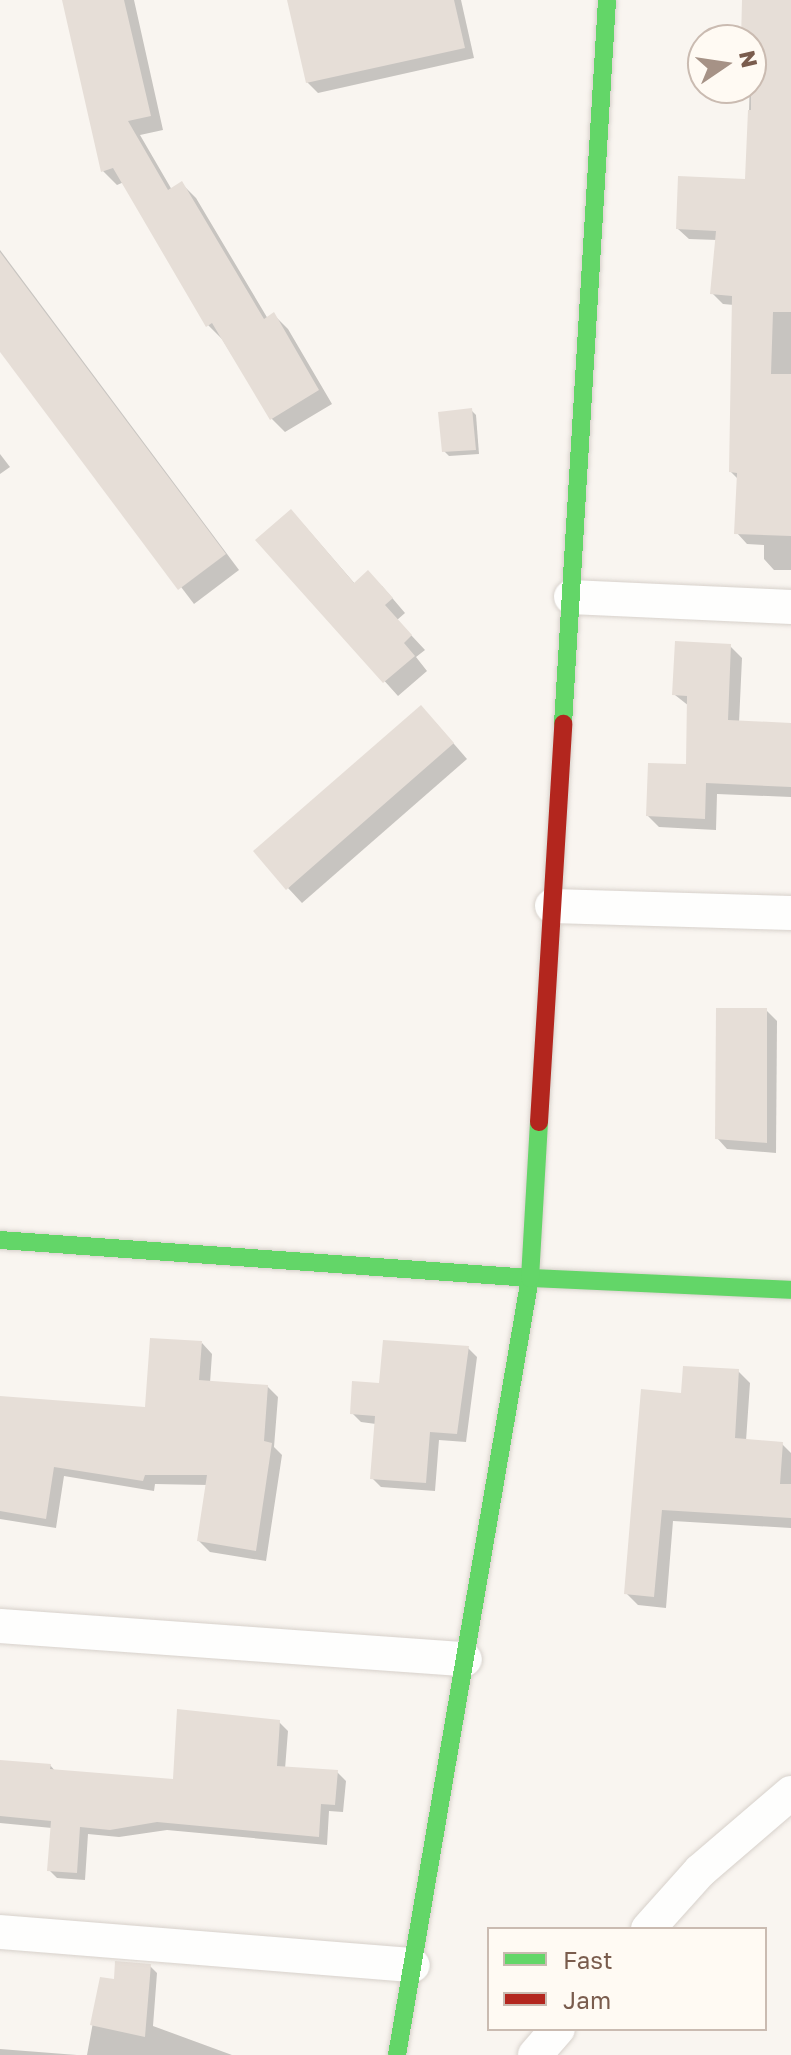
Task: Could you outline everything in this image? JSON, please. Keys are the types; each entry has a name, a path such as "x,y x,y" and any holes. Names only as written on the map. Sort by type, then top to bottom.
{"street":[{"path":"397,2055 530,1278 607,0"},
{"path":"571,597 791,607"},
{"path":"552,906 791,913"},
{"path":"0,1240 530,1278 791,1290"},
{"path":"0,1626 465,1659"},
{"path":"650,1927 700,1871 791,1793"},
{"path":"0,1932 413,1965"},
{"path":"535,2055 556,2031"}],"building":[{"path":"62,0 124,0 151,116 128,121 168,190 182,181 264,319 274,312 319,390 270,420 212,323 206,327 113,168 101,172"},
{"path":"287,0 454,0 465,48 306,83"},
{"path":"742,0 791,0 791,312 773,312 771,374 791,374 791,536 734,534 737,473 729,472 732,296 710,294 716,231 676,229 678,176 745,179 748,110 751,110 751,104 767,104 767,24 741,24"},
{"path":"0,252 226,554 178,590 0,352"},
{"path":"472,408 476,450 442,452 438,412"},
{"path":"291,509 354,583 368,570 393,598 385,605 412,635 404,643 415,656 383,683 255,540"},
{"path":"675,641 731,644 728,720 791,723 791,787 706,783 705,819 646,816 648,763 686,764 687,696 672,695"},
{"path":"421,705 454,743 286,890 253,851"},
{"path":"716,1008 767,1008 767,1143 715,1139"},
{"path":"150,1338 202,1341 199,1380 268,1385 264,1441 272,1443 256,1551 197,1541 207,1475 145,1475 143,1481 54,1467 46,1519 0,1511 0,1396 145,1407"},
{"path":"383,1340 469,1346 457,1434 430,1432 426,1483 370,1479 375,1416 350,1414 352,1381 379,1383"},
{"path":"683,1366 739,1369 735,1438 783,1442 780,1484 791,1484 791,1518 662,1510 654,1597 624,1594 641,1389 681,1393"},
{"path":"177,1709 280,1720 277,1766 338,1770 335,1805 321,1804 319,1837 157,1822 110,1830 80,1827 77,1873 47,1871 51,1821 0,1816 0,1760 51,1764 50,1769 173,1779"},
{"path":"115,1961 151,1964 145,2037 90,2025 100,1977 114,1979"}],"traffic: fast":[{"path":"563,724 607,0"},
{"path":"397,2055 530,1278 539,1122"},
{"path":"0,1240 530,1278 791,1290"}],"traffic: jam":[{"path":"539,1122 563,724"}]}
